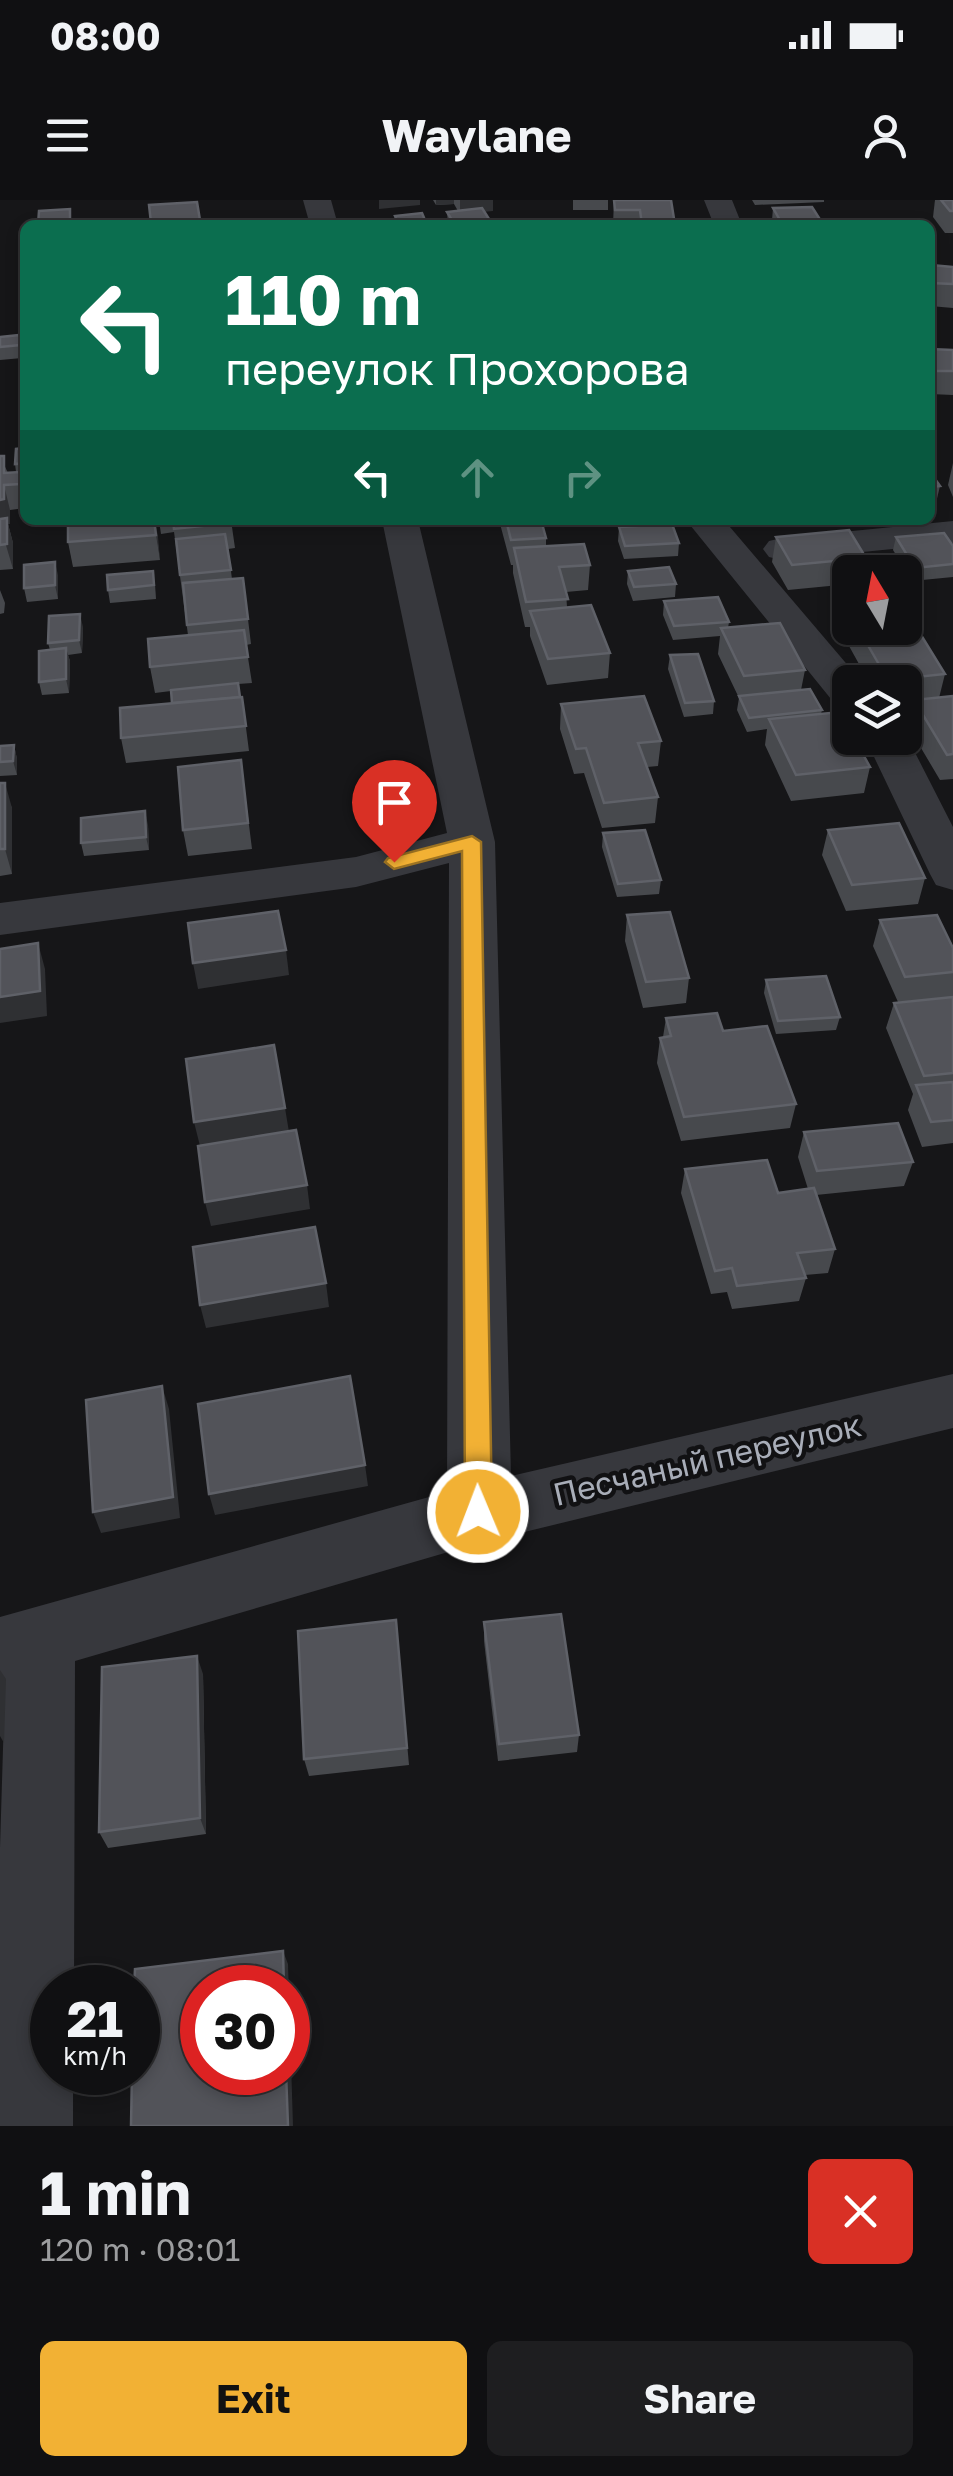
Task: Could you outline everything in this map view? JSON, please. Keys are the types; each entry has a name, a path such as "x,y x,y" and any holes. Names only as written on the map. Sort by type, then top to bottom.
{"street":[{"path":"401,525 472,842 478,1512"},
{"path":"708,525 832,674"},
{"path":"729,554 953,532"},
{"path":"895,755 953,874"},
{"path":"0,919 356,872 472,842"},
{"name":"Песчаный переулок","path":"20,1645 478,1512 953,1401"},
{"path":"20,1645 32,2126"}],"building":[{"path":"614,200 671,200 674,220 641,220 640,210 615,210"},
{"path":"941,200 953,200 953,211 950,211"},
{"path":"197,202 200,220 151,220 149,205"},
{"path":"812,207 820,220 780,220 773,208"},
{"path":"482,208 489,219 452,220 447,212"},
{"path":"70,209 70,220 38,220 39,211"},
{"path":"422,213 425,220 397,220 395,216"},
{"path":"935,265 953,267 953,284 935,283"},
{"path":"20,335 20,345 0,347 0,337"},
{"path":"935,349 953,350 953,371 935,371"},
{"path":"16,449 20,449 20,464 15,464"},
{"path":"0,456 4,456 4,473 20,472 20,484 4,485 4,499 0,500"},
{"path":"7,518 7,544 0,545 0,519"},
{"path":"68,525 155,525 156,535 68,542"},
{"path":"174,525 213,525 174,529"},
{"path":"507,525 542,525 546,538 511,540"},
{"path":"672,525 679,543 625,546 619,527"},
{"path":"849,530 864,555 832,555 832,561 792,565 776,537"},
{"path":"944,533 953,546 953,564 922,567 922,555 907,555 896,537"},
{"path":"225,534 231,570 180,575 176,539"},
{"path":"584,544 590,565 559,567 568,599 526,602 514,548"},
{"path":"55,562 55,585 24,588 24,565"},
{"path":"669,567 676,584 634,587 628,571"},
{"path":"153,571 154,585 108,590 107,575"},
{"path":"243,578 248,619 187,625 183,583"},
{"path":"718,597 729,622 674,626 664,601"},
{"path":"591,605 610,653 548,659 530,611"},
{"path":"80,614 79,640 48,643 49,616"},
{"path":"780,623 805,670 744,676 721,628"},
{"path":"244,630 248,657 150,667 148,639"},
{"path":"922,637 945,674 922,676 922,665 879,665 868,645 922,645"},
{"path":"66,648 66,679 39,682 39,651"},
{"path":"698,654 714,701 685,703 670,655"},
{"path":"238,683 240,697 172,703 171,690"},
{"path":"810,689 822,710 749,718 739,696"},
{"path":"644,696 661,741 638,743 658,797 604,803 586,748 576,749 561,704"},
{"path":"953,696 953,754 947,755 922,713 922,699"},
{"path":"242,697 246,726 121,738 120,708"},
{"path":"832,713 832,755 863,755 870,767 796,775 769,719"},
{"path":"14,745 13,761 0,762 0,746"},
{"path":"241,760 248,823 183,830 178,767"},
{"path":"0,783 5,783 5,849 0,849"},
{"path":"145,811 146,837 81,843 81,818"},
{"path":"899,823 925,878 852,885 828,830"},
{"path":"645,830 661,880 618,884 603,833"},
{"path":"278,911 286,950 193,963 188,923"},
{"path":"670,912 689,978 646,982 627,915"},
{"path":"937,915 953,948 953,972 905,977 880,920"},
{"path":"38,943 40,991 0,997 0,949"},
{"path":"826,976 840,1017 778,1021 766,980"},
{"path":"953,997 953,1073 924,1076 894,1003"},
{"path":"717,1013 723,1031 767,1026 796,1104 684,1117 660,1038 671,1036 666,1018"},
{"path":"274,1045 285,1108 194,1122 186,1059"},
{"path":"953,1082 953,1120 931,1122 916,1085"},
{"path":"898,1123 913,1162 817,1171 804,1132"},
{"path":"296,1130 307,1185 205,1202 198,1146"},
{"path":"767,1160 778,1193 814,1188 835,1249 797,1253 806,1278 737,1286 732,1268 715,1271 685,1169"},
{"path":"315,1227 326,1283 200,1305 193,1247"},
{"path":"350,1376 365,1465 209,1494 198,1404"},
{"path":"162,1386 173,1497 93,1512 86,1400"},
{"path":"561,1614 579,1735 499,1744 484,1622"},
{"path":"396,1620 407,1748 304,1759 298,1631"},
{"path":"197,1656 200,1818 99,1832 102,1667"},
{"path":"283,1951 283,1965 180,1965 180,2095 287,2095 288,2126 131,2126 132,2095 160,2095 160,1966"}],"route":[{"path":"394,862 472,842 478,1512"}]}
